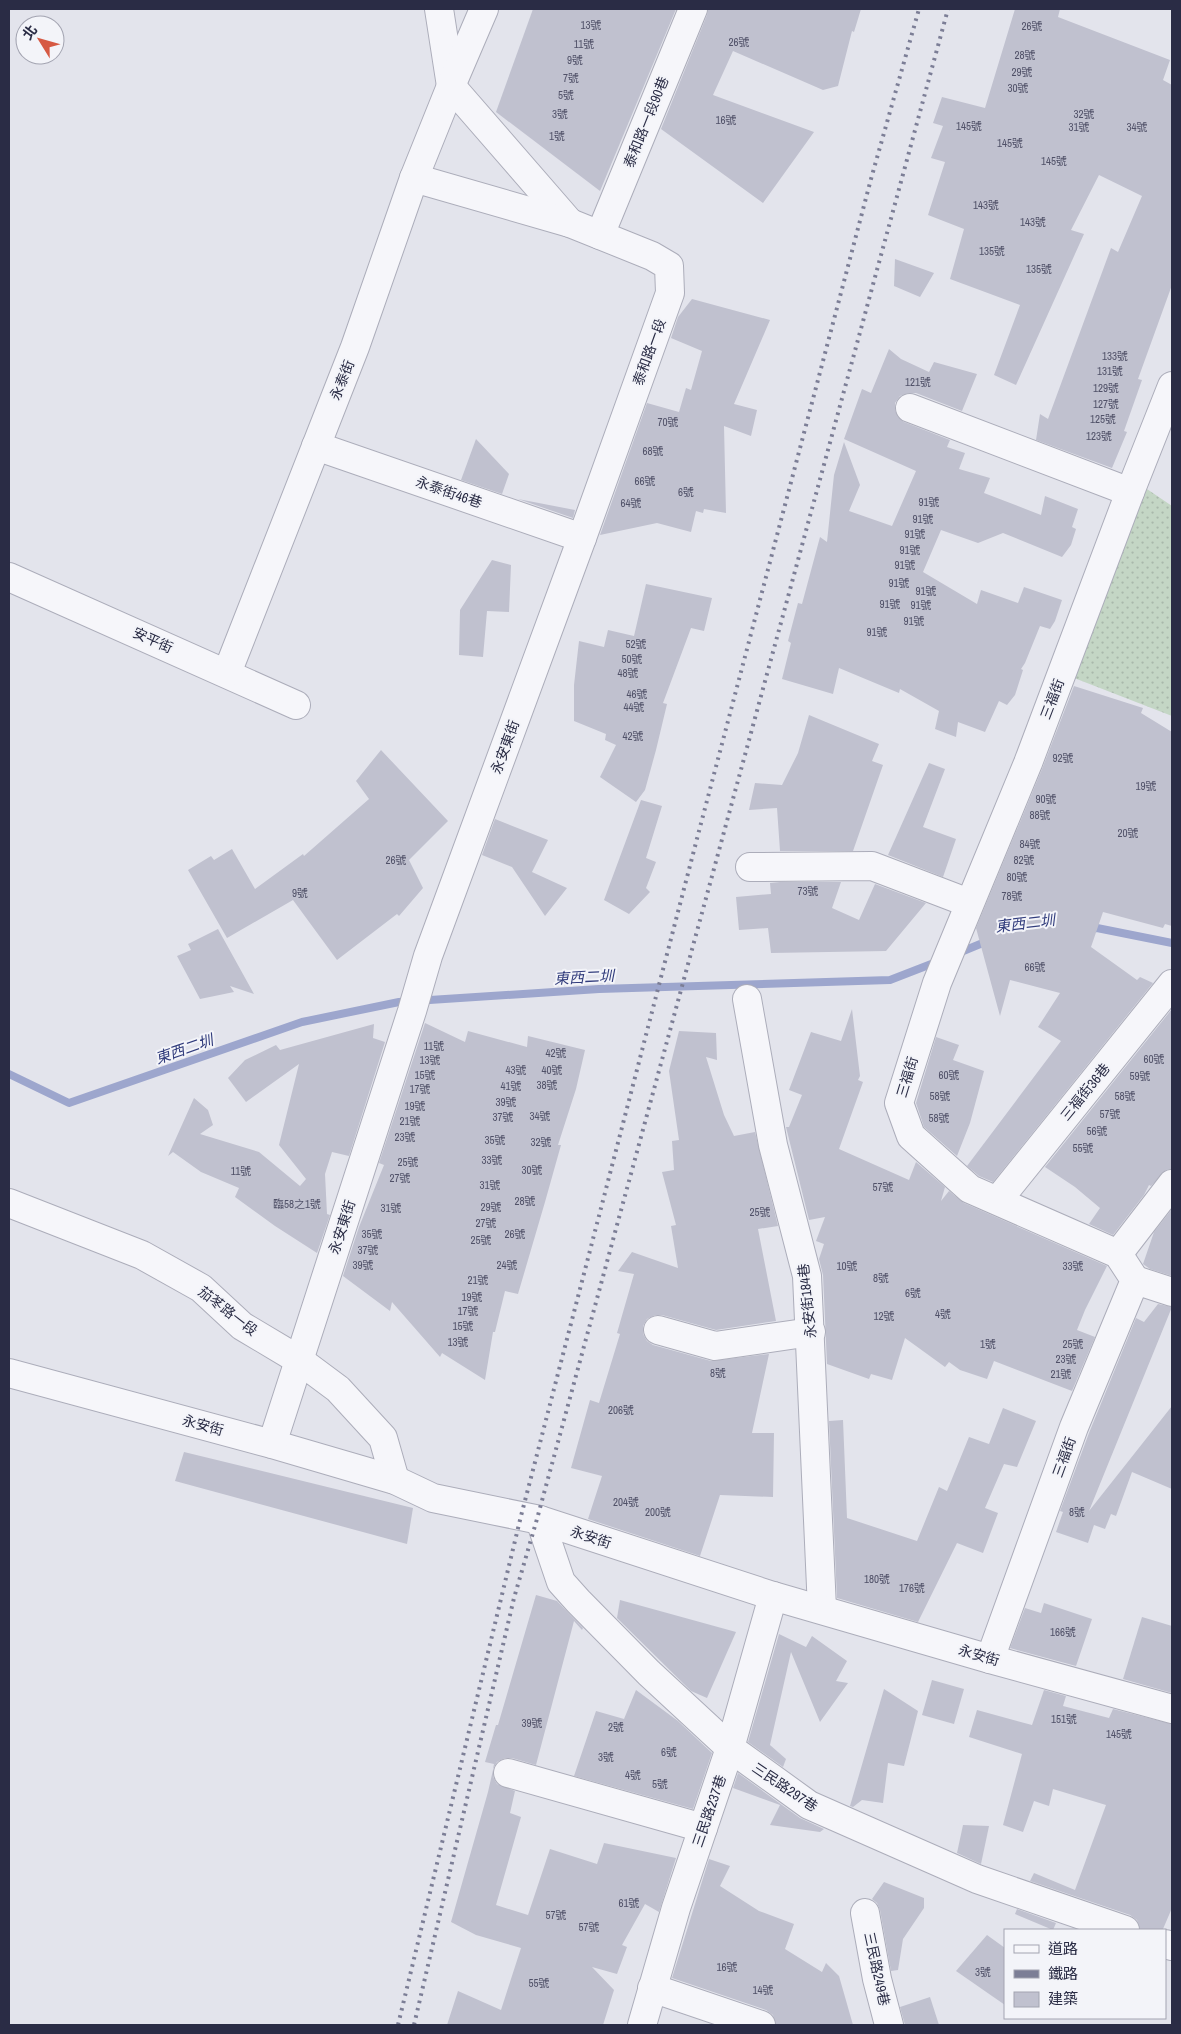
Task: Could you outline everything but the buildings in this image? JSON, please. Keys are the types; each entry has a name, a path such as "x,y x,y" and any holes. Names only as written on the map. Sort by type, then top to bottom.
{"street":[{"path":"439,9 451,86"},
{"name":"永泰街","path":"227,673 355,347 414,178 484,9"},
{"name":"泰和路一段90巷","path":"600,235 692,9"},
{"name":"泰和路一段","path":"451,86 570,223"},
{"name":"泰和路一段","path":"414,178 570,223 652,256 668,266 670,293 582,538"},
{"name":"三福街","path":"1118,1254 970,1189 912,1136 899,1103 949,952 1028,763 1172,386"},
{"path":"910,408 1130,492"},
{"name":"永泰街46巷","path":"316,446 582,538"},
{"name":"永安東街","path":"272,1444 412,1011 428,956 582,538"},
{"name":"安平街","path":"9,577 296,704"},
{"path":"750,867 872,866 969,903"},
{"name":"三福街36巷","path":"998,1200 1172,984"},
{"name":"永安街184巷","path":"747,999 773,1145 807,1276 822,1609"},
{"path":"1172,1184 1118,1254 1135,1280 1172,1292"},
{"name":"茄苳路一段","path":"9,1203 142,1255 201,1288 242,1326 299,1360 338,1389 383,1438 396,1480"},
{"name":"三福街","path":"990,1659 1074,1427 1135,1280"},
{"path":"658,1330 715,1346 811,1332"},
{"name":"永安街","path":"9,1373 272,1444 396,1480 433,1498 540,1520 773,1596 1172,1709"},
{"name":"三民路297巷","path":"540,1520 561,1582 649,1673 730,1748 809,1805 977,1879 1123,1929"},
{"name":"三民路237巷","path":"642,2025 652,1988 730,1748 773,1596"},
{"path":"508,1773 703,1828"},
{"name":"三民路249巷","path":"865,1914 877,1979 889,2025"},
{"path":"652,1988 761,2025"}],"green space":[{"path":"1141,485 1172,506 1172,716 1069,676"}],"waterway":[{"name":"東西二圳","path":"1088,929 1097,928 1172,943"},
{"name":"東西二圳","path":"956,954 990,940"},
{"name":"東西二圳","path":"9,1074 69,1103 302,1022 399,1002 599,989 890,980 939,961"}],"railway":[{"path":"398,2025 521,1516 871,179 919,9"},
{"path":"414,2025 514,1598 948,9"}]}
